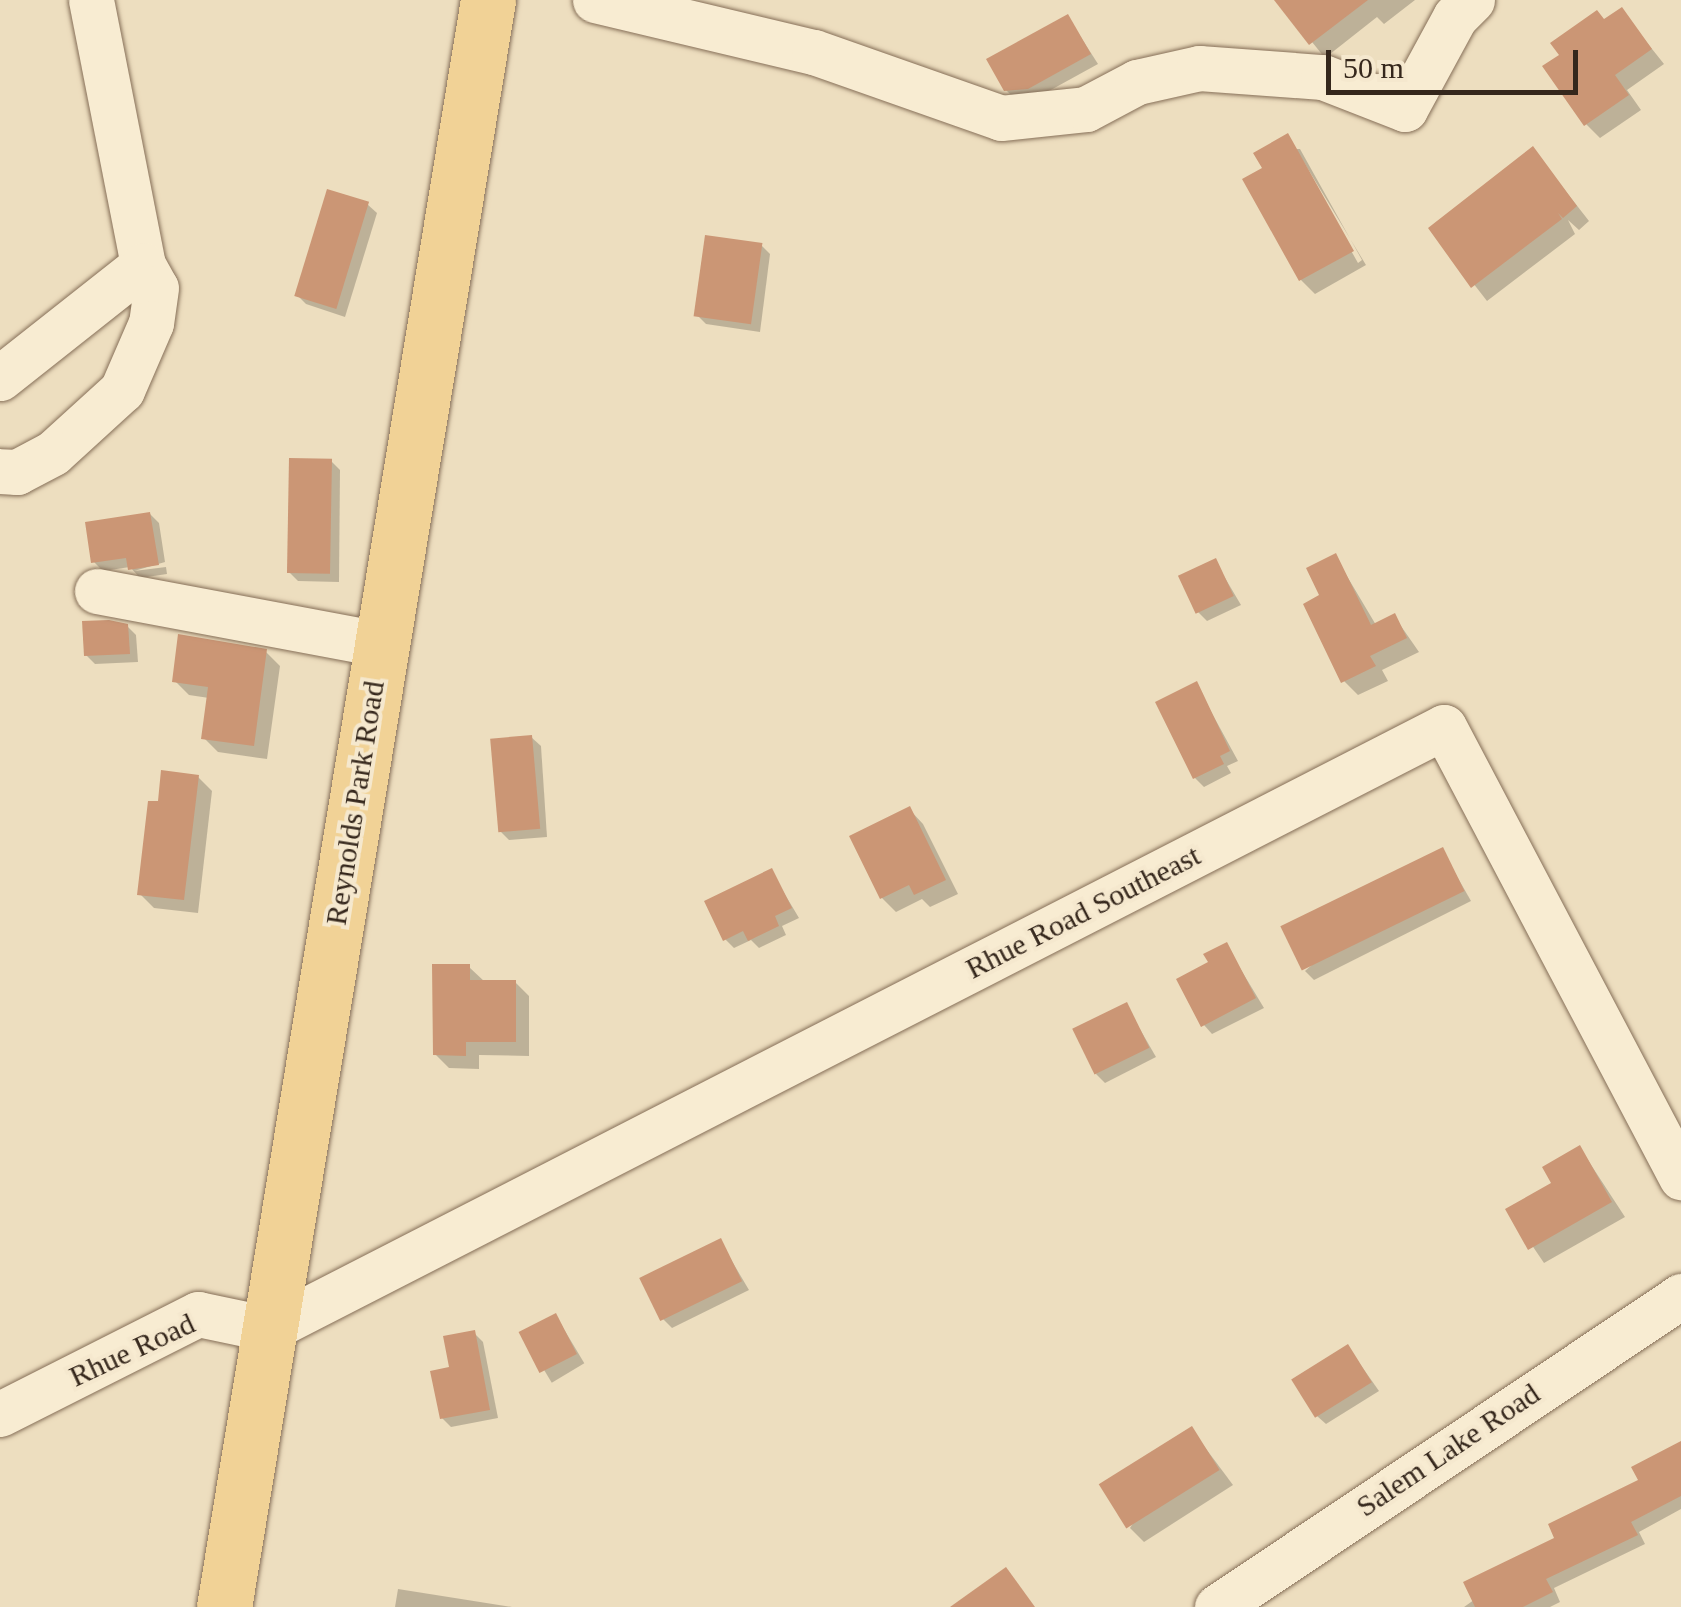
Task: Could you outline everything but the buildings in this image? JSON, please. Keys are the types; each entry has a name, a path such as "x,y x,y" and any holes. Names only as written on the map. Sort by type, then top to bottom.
{"main road":[{"name":"Reynolds Park Road","path":"224,1607 488,0"}],"street":[{"path":"0,470 17,472 54,453 122,390 152,323 156,288 144,266 91,0"},
{"path":"595,0 814,52 1000,118 1086,108 1137,82 1198,68 1323,76 1404,109 1455,17 1472,0"},
{"path":"0,378 144,266"},
{"path":"97,591 382,644"},
{"name":"Rhue Road Southeast","path":"269,1329 1444,727 1681,1177"},
{"name":"Salem Lake Road","path":"1217,1607 1681,1296"},
{"name":"Rhue Road","path":"0,1414 198,1314 269,1329"}]}
